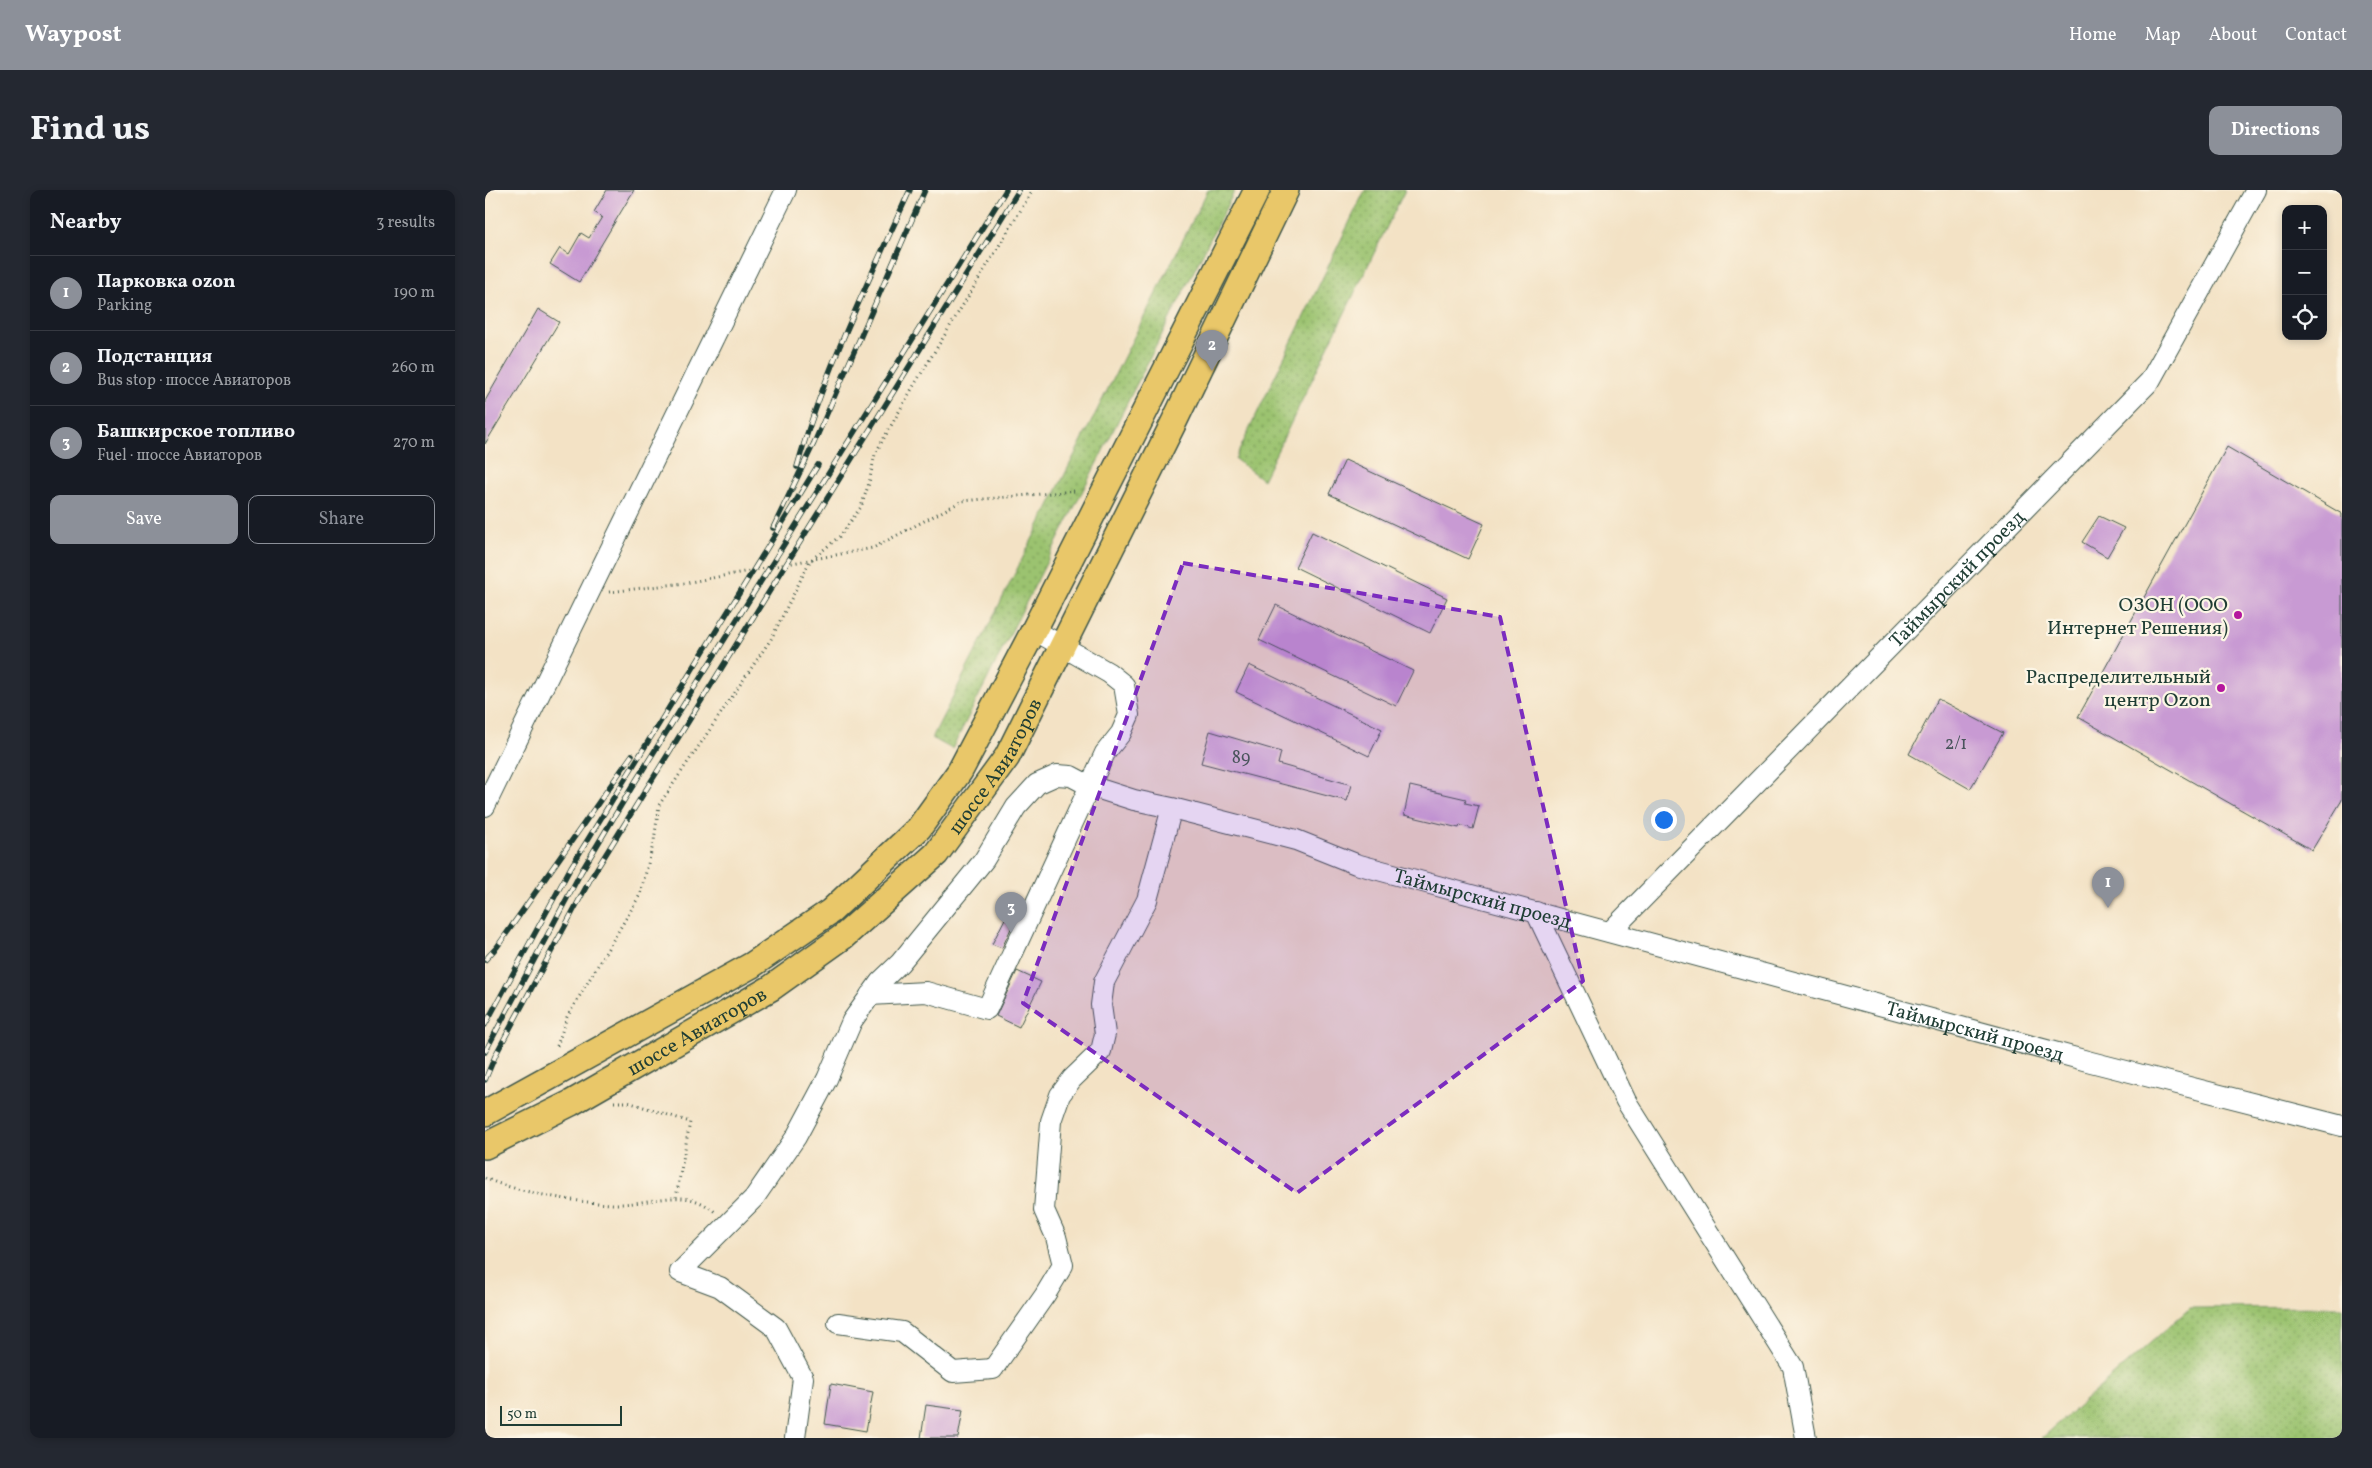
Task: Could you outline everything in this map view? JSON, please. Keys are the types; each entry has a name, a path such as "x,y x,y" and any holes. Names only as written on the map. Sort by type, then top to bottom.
{"main road":[{"name":"шоссе Авиаторов","path":"485,1114 752,965 831,911 919,828 960,772 1257,190"},
{"name":"шоссе Авиаторов","path":"485,1146 571,1103 771,988 844,936 886,901 936,854 1007,757 1285,190"}],"street":[{"path":"485,806 786,190"},
{"name":"Таймырский проезд","path":"1610,932 2150,381 2256,190"},
{"path":"870,995 926,992 987,1009 1105,752 1121,733 1129,715 1128,701 1123,684 1117,678 1034,630"},
{"name":"Таймырский проезд","path":"799,1437 803,1378 776,1328 720,1287 680,1272 754,1198 796,1137 827,1079 852,1021 870,995 900,963 984,860 1016,808 1037,784 1057,776 1071,776 1090,786 1134,800 1297,840 1356,864 2091,1062 2342,1126"},
{"path":"838,1322 902,1332 953,1372 993,1369 1045,1295 1063,1264 1056,1237 1045,1210 1051,1121 1060,1095 1072,1079 1101,1051 1105,1034 1101,1005 1104,982 1147,900 1170,815"},
{"path":"1536,912 1626,1101 1793,1367 1807,1438"}],"path":[{"path":"557,1046 567,1017 640,895 653,841 659,805 771,639 810,561 839,536 861,507 869,483 875,454 913,387 1033,190"},
{"path":"587,595 685,583 873,548 962,501 1075,490"},
{"path":"612,1102 627,1102 690,1122 676,1197"},
{"path":"485,1178 571,1200 621,1204 676,1197 706,1204 727,1224"}],"highlighted area":[{"path":"1183,563 1500,617 1583,981 1297,1193 1023,1003"}],"green space":[{"path":"1208,190 1235,190 952,749 932,738"},
{"path":"1365,190 1405,190 1263,480 1235,459"},
{"path":"2342,1307 2342,1438 2042,1438 2190,1308"}],"building":[{"path":"607,190 634,190 579,282 550,264 560,248 569,254 581,233 589,238 602,217 594,212"},
{"path":"538,309 559,322 485,444 485,401"},
{"name":"ОЗОН (ООО Интернет Решения)","path":"2227,447 2342,514 2342,800 2312,850 2078,717"},
{"path":"1345,460 1484,524 1468,559 1329,494"},
{"path":"2099,516 2124,528 2107,557 2082,542"},
{"path":"1312,532 1447,598 1430,633 1295,567"},
{"path":"1276,605 1413,671 1396,706 1259,640"},
{"path":"1249,665 1382,729 1369,756 1236,692"},
{"path":"1938,699 2003,733 1970,789 1909,754"},
{"path":"1210,731 1281,752 1278,764 1352,785 1347,801 1201,763"},
{"path":"1410,786 1466,799 1465,803 1479,806 1473,829 1460,825 1459,828 1404,815"},
{"path":"1010,909 1018,913 1002,948 992,944"},
{"path":"1017,971 1041,982 1019,1027 996,1016"},
{"path":"831,1384 873,1392 866,1431 825,1424"},
{"path":"926,1405 963,1410 958,1438 921,1438"}],"railway":[{"path":"797,467 820,396 834,361 863,292 910,190"},
{"path":"773,528 814,443 925,190"},
{"path":"485,1052 581,872 632,787 1006,190"},
{"path":"485,1080 496,1054 591,878 1019,190"},
{"path":"485,1025 571,867 818,465"},
{"path":"485,960 497,947 632,755"}],"place":[{"name":"Подстанция","path":"1212,371"},
{"name":"ОЗОН (ООО Интернет Решения)","path":"2238,615"},
{"name":"Распределительный центр Ozon","path":"2221,688"},
{"name":"Парковка ozon","path":"2108,908"},
{"name":"Башкирское топливо","path":"1011,933"}]}
